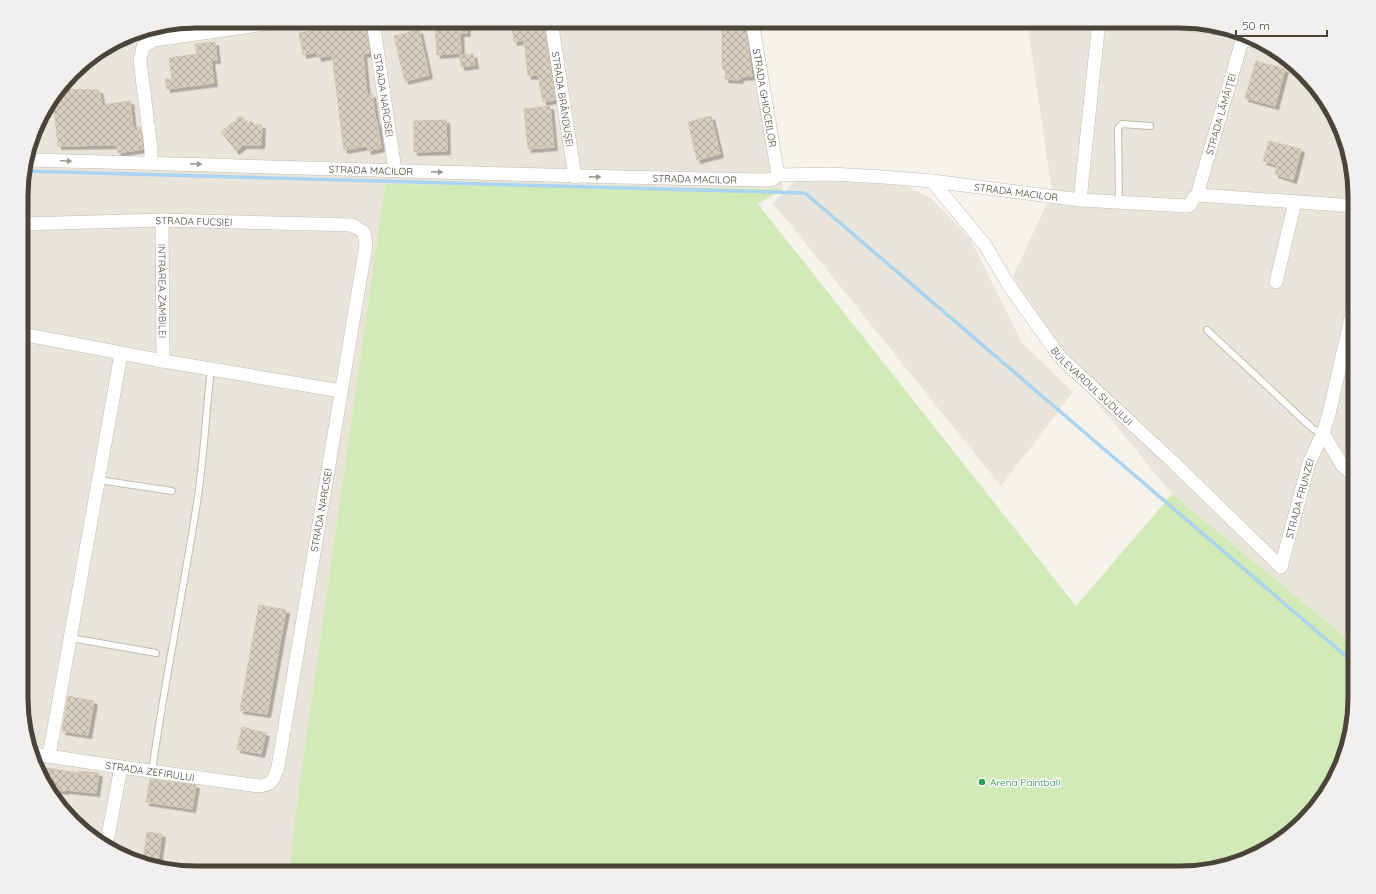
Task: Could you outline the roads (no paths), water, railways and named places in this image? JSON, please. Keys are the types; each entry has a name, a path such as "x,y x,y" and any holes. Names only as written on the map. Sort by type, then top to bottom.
{"street":[{"path":"151,163 151,148 140,61 143,47 154,40 237,28"},
{"name":"STRADA NARCISEI","path":"374,28 395,170"},
{"name":"STRADA BRÂNDUȘEI","path":"552,28 575,177"},
{"name":"STRADA GHIOCEILOR","path":"753,28 778,175"},
{"path":"1080,200 1098,28"},
{"name":"STRADA LĂMÂIȚEI","path":"1198,196 1199,188 1242,40"},
{"name":"STRADA MACILOR","path":"32,160 395,170 575,177 765,180 773,179 778,175 839,175 932,181 1080,200 1187,206 1190,205 1194,197 1198,196"},
{"name":"BULEVARDUL SUDULUI","path":"932,181 985,245 1008,284 1060,357 1172,461 1281,567"},
{"path":"1198,196 1348,206"},
{"path":"1276,282 1295,202"},
{"name":"STRADA FUCSIEI","path":"28,224 162,220 352,225 364,232"},
{"name":"INTRAREA ZAMBILEI","path":"162,220 163,361"},
{"name":"STRADA NARCISEI","path":"267,785 275,778 278,767 366,245 364,232"},
{"name":"STRADA FRUNZEI","path":"1281,567 1309,463 1323,433 1329,414 1348,331"},
{"path":"28,335 121,354 341,391"},
{"path":"49,756 121,354"},
{"path":"1323,433 1342,465 1348,471"},
{"name":"STRADA ZEFIRULUI","path":"38,755 152,772 258,786 267,785"},
{"path":"107,841 121,767"}],"lane":[{"path":"1119,202 1118,128 1122,124 1150,126"},
{"path":"1207,330 1313,429 1323,433"},
{"path":"152,772 160,715 173,648 198,494 211,369"},
{"path":"99,480 172,491"},
{"path":"71,638 156,653"}],"waterway":[{"path":"30,171 805,193 1348,658"}],"place":[{"name":"Arena Paintball","path":"982,782"}]}
